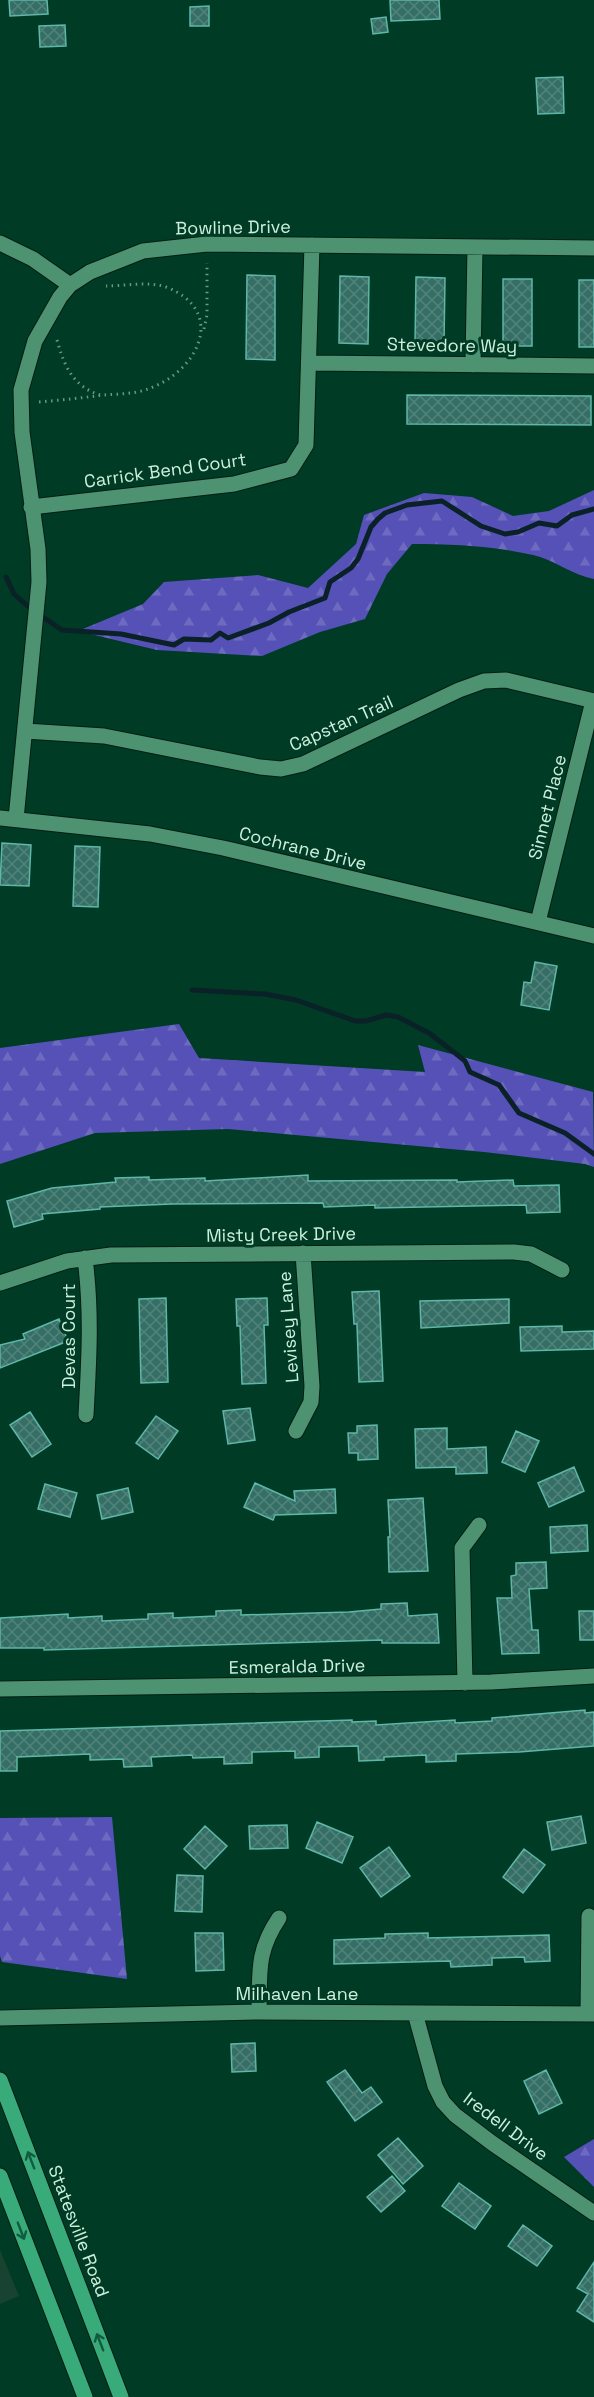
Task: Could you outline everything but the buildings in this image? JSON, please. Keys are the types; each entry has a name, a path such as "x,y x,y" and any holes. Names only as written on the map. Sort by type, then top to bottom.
{"main road":[{"name":"Statesville Road","path":"0,2080 121,2397"},
{"path":"1,2183 85,2397"}],"street":[{"path":"0,243 33,260 70,285"},
{"name":"Bowline Drive","path":"16,819 39,582 38,549 22,432 21,390 36,341 60,297 70,285 90,272 143,251 207,244 594,249"},
{"name":"Carrick Bend Court","path":"31,507 234,484 291,469 306,445 312,245"},
{"path":"473,365 476,247"},
{"name":"Stevedore Way","path":"310,363 594,366"},
{"name":"Capstan Trail","path":"26,731 104,736 260,767 281,769 303,764 459,690 484,681 506,680 593,701"},
{"name":"Sinnet Place","path":"538,922 593,701"},
{"name":"Cochrane Drive","path":"0,818 139,833 223,848 594,936"},
{"name":"Misty Creek Drive","path":"0,1283 32,1271 85,1258 303,1253 514,1252 531,1254 562,1270"},
{"name":"Levisey Lane","path":"296,1431 311,1402 312,1386 303,1253"},
{"name":"Devas Court","path":"85,1258 89,1287 91,1348 86,1415"},
{"path":"465,1683 462,1548 479,1525"},
{"name":"Esmeralda Drive","path":"0,1689 465,1683 594,1676"},
{"path":"588,1916 591,2014"},
{"path":"259,2012 261,1952 266,1936 279,1918"},
{"name":"Milhaven Lane","path":"0,2018 259,2012 591,2014"},
{"name":"Iredell Drive","path":"415,2013 435,2086 449,2109 492,2143 594,2212"}],"path":[{"path":"39,402 141,391 168,380 189,362 202,332 207,315 207,262"},
{"path":"106,286 148,285 166,288 189,301 200,320 202,332"},
{"path":"57,340 63,362 72,379 101,396"}],"shaded area":[{"path":"0,2250 19,2296 0,2304"}],"green space":[{"path":"594,490 594,579 541,557 503,549 412,544 387,574 365,619 320,632 262,656 157,650 78,631 143,604 164,582 258,575 308,588 356,544 364,515 424,493 472,497 513,516 549,511"},
{"path":"179,1024 199,1058 425,1072 418,1045 593,1092 594,1167 484,1152 228,1129 95,1133 0,1164 0,1048"},
{"path":"112,1817 127,1979 2,1962 0,1956 0,1818"},
{"path":"594,2139 594,2187 564,2157"}],"waterway":[{"path":"6,577 14,594 62,630 121,634 174,645 184,639 211,640 220,633 228,638 325,598 330,582 351,568 358,559 371,527 378,519 385,513 407,505 442,501 481,526 505,534 518,532 539,523 557,526 572,515 594,509"},
{"path":"192,990 265,994 296,1000 355,1021 366,1021 386,1015 398,1017 429,1033 465,1061 470,1072 499,1085 519,1113 565,1133 594,1154"}]}
